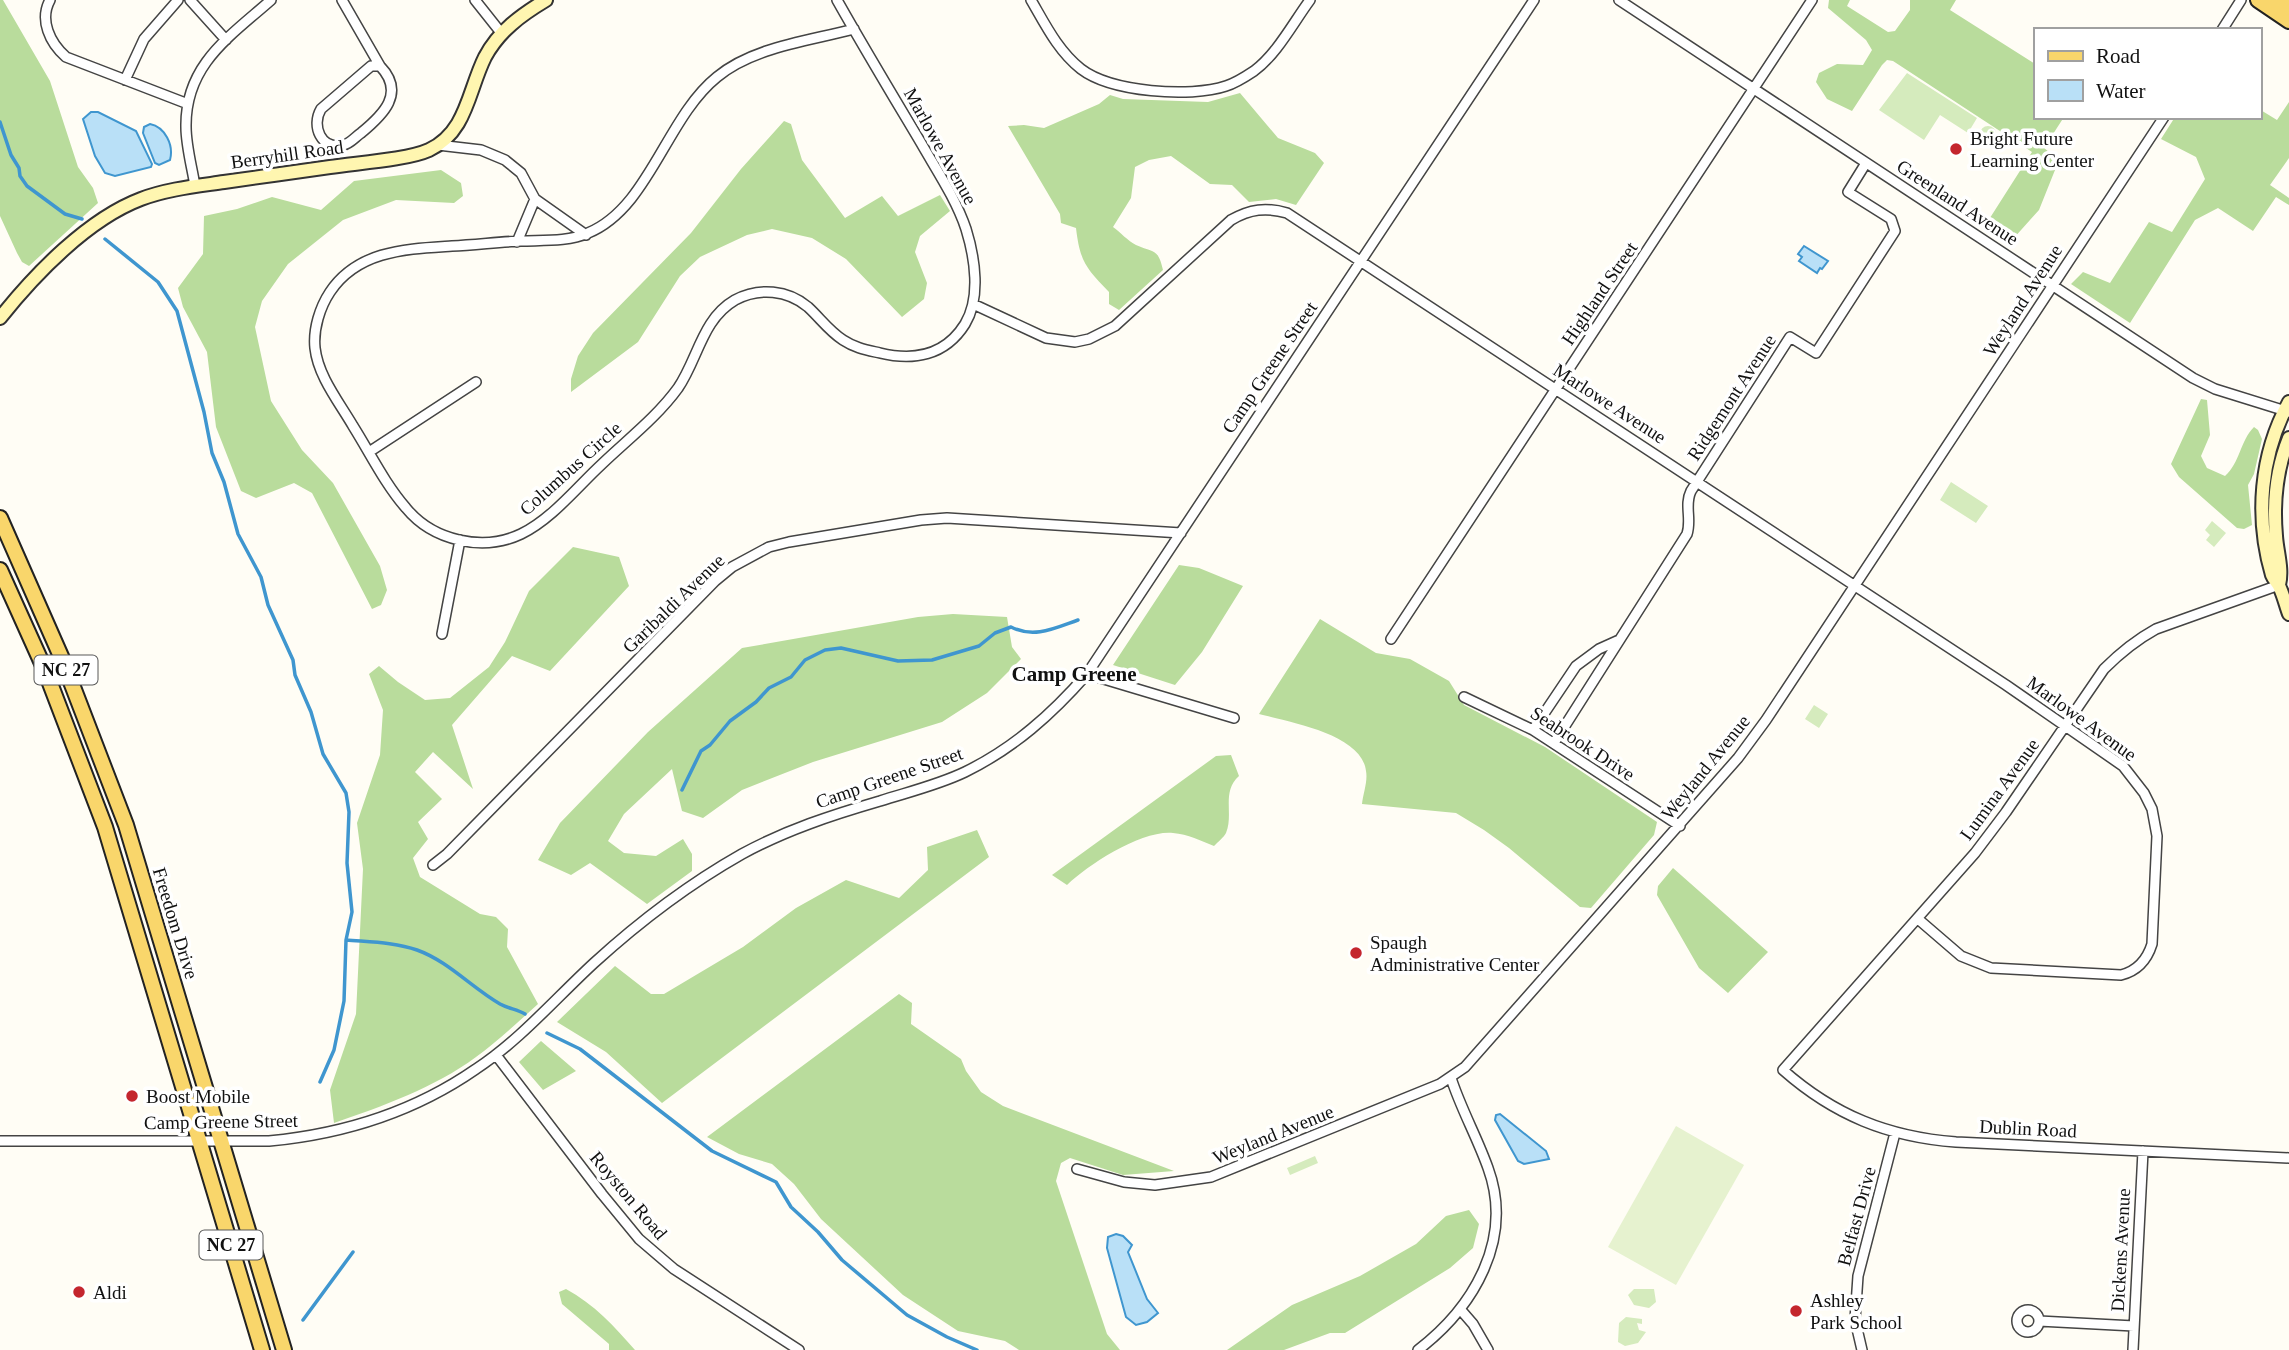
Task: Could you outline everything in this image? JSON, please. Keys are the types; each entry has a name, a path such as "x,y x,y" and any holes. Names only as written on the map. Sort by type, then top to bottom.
{"main road":[{"path":"2258,0 2289,21"},
{"path":"2277,0 2289,6"},
{"name":"Freedom Drive","path":"0,518 62,659 126,825 284,1350"},
{"name":"Freedom Drive","path":"0,570 45,670 105,827 262,1350"}],"street":[{"path":"50,0 46,20 49,36 56,48 66,57 188,104"},
{"path":"125,80 144,39 178,0"},
{"path":"190,0 226,40"},
{"path":"195,186 186,126 194,82 202,66 226,40 271,0"},
{"path":"342,0 392,86 388,107 379,118 346,145 336,146 325,142 316,125 321,109 371,66 380,66"},
{"path":"475,0 502,34"},
{"name":"Berryhill Road","path":"0,318 59,255 117,210 152,196 195,186 394,158 423,152 438,145 464,116 486,57 502,34 524,14 546,0"},
{"name":"Marlowe Avenue","path":"837,0 960,212 972,256 974,304 1046,338 1060,341 1089,339 1115,326 1231,220 1249,211 1261,209 1293,216 1855,585 2123,766 2139,785 2152,809 2157,836 2151,944 2145,960 2137,968 2121,975 1991,968 1961,956 1919,919"},
{"path":"1031,0 1066,55 1086,72 1118,86 1188,92 1225,86 1255,70 1273,52 1310,0"},
{"name":"Camp Greene Street","path":"0,1141 269,1141 299,1138 364,1123 410,1107 496,1055 625,937 705,876 744,853 805,825 934,785 973,768 1039,724 1087,674 1534,0"},
{"name":"Greenland Avenue","path":"1619,0 2196,380 2215,389 2287,408"},
{"name":"Highland Street","path":"1391,639 1812,0"},
{"path":"2223,28 2241,0"},
{"name":"Columbus Circle","path":"854,30 774,50 743,62 718,76 692,103 629,202 610,220 586,235 400,250 359,264 331,291 317,322 316,354 329,386 369,452 412,514 426,526 460,540 493,542 517,535 540,523 668,401 693,363 715,316 743,296 764,291 784,294 803,303 827,327 853,346 900,358 928,354 941,348 962,328 974,304"},
{"name":"Weyland Avenue","path":"1077,1169 1124,1182 1155,1185 1211,1177 1266,1157 1451,1078 1465,1067 1680,827 1759,730 2163,119"},
{"path":"438,145 481,150 505,160 521,173 535,199 586,235"},
{"name":"Ridgemont Avenue","path":"1554,743 1687,534 1690,526 1688,495 1790,337 1816,353 1895,231 1891,219 1848,192 1867,163"},
{"path":"517,242 535,199"},
{"path":"369,452 476,382"},
{"path":"2287,408 2269,454 2262,504 2266,549 2273,579 2279,585 2289,614"},
{"path":"2279,585 2281,571 2275,497 2280,463 2289,438"},
{"name":"Garibaldi Avenue","path":"433,865 560,741 715,581 750,556 789,542 947,518 1181,533"},
{"path":"442,634 460,540"},
{"name":"Lumina Avenue","path":"1783,1070 1919,919 1991,833 2104,669 2125,648 2143,636 2279,585"},
{"name":"Ridgemont Avenue","path":"1533,730 1576,666 1599,649 1620,639"},
{"path":"1087,674 1234,718"},
{"name":"Seabrook Drive","path":"1464,697 1533,730 1680,827"},
{"name":"Royston Road","path":"496,1055 639,1239 674,1269 799,1350"},
{"name":"Dublin Road","path":"1783,1070 1856,1119 1895,1133 1930,1140 2289,1158"},
{"path":"1418,1350 1460,1309 1475,1288 1491,1252 1497,1211 1489,1169 1451,1078"},
{"name":"Belfast Drive","path":"1861,1350 1855,1320 1858,1276 1895,1133"},
{"name":"Dickens Avenue","path":"2133,1350 2143,1151"},
{"path":"1460,1309 1473,1324 1488,1350"},
{"path":"2039,1321 2134,1326"}],"green space":[{"path":"0,0 3,0 50,81 78,167 93,188 98,203 29,266 22,262 0,216"},
{"path":"1829,0 1850,0 1847,6 1888,32 1895,31 1910,10 1910,0 1956,0 1950,10 2034,63 2034,119 2063,119 2044,148 2059,160 2039,210 2013,239 1989,225 1988,221 2032,152 1893,61 1887,60 1882,65 1852,111 1827,99 1816,82 1819,73 1837,64 1863,65 1872,50 1866,40 1828,8"},
{"path":"1907,73 1977,118 1968,133 1940,115 1924,140 1879,110"},
{"path":"1240,93 1278,138 1315,153 1324,163 1296,205 1276,199 1249,202 1232,185 1210,184 1171,156 1149,160 1135,167 1131,198 1113,227 1133,243 1154,252 1163,270 1119,310 1109,304 1109,292 1085,264 1076,228 1061,223 1060,214 1008,126 1044,128 1099,104 1110,95 1123,99 1208,102"},
{"path":"2289,102 2289,158 2270,185 2289,198 2289,205 2276,197 2253,231 2218,208 2195,220 2130,323 2071,284 2083,272 2110,283 2149,222 2172,232 2205,179 2196,157 2161,139 2174,119 2261,119 2261,110 2277,120"},
{"path":"784,121 791,124 802,160 845,218 882,196 898,216 940,195 950,211 920,236 915,252 927,283 924,299 902,317 846,259 812,238 772,229 747,235 700,257 680,276 638,342 571,392 571,379 578,356 593,333 691,233 741,169"},
{"path":"1985,126 1991,126 1996,134 1994,140 1985,142 1980,137 1980,131"},
{"path":"441,170 461,183 463,196 454,203 396,200 343,220 288,264 262,301 255,327 271,401 302,450 333,483 380,566 387,590 381,605 372,609 312,493 294,483 256,498 241,491 216,427 207,352 183,307 178,288 203,254 204,216 237,209 272,197 321,210 354,181"},
{"path":"2201,399 2207,400 2210,435 2201,456 2207,468 2225,476 2234,465 2254,427 2262,439 2254,474 2248,485 2252,525 2244,529 2237,528 2179,477 2171,464"},
{"path":"1951,482 1988,506 1976,523 1940,500"},
{"path":"2212,521 2226,533 2214,547 2206,540 2210,535 2205,530"},
{"path":"573,547 619,557 629,586 550,671 512,656 452,725 473,789 433,752 415,772 442,799 418,822 428,839 413,858 420,877 480,914 496,917 508,929 507,947 538,1004 484,1051 443,1078 389,1103 334,1123 330,1090 356,1014 363,869 357,823 380,755 383,710 369,674 379,666 425,700 450,698 489,667 505,642 529,591"},
{"path":"1179,565 1199,568 1243,586 1202,652 1175,685 1113,665"},
{"path":"953,614 1007,617 1012,647 1021,659 987,693 942,722 813,762 742,790 703,818 682,811 672,769 624,814 608,841 624,853 656,856 683,839 692,854 692,871 647,904 590,863 571,875 538,860 560,823 648,732 742,648 918,617"},
{"path":"1320,619 1376,653 1410,659 1449,681 1464,705 1545,747 1657,822 1654,835 1591,908 1580,907 1509,848 1456,813 1362,804 1366,771 1361,758 1352,748 1322,732 1259,714"},
{"path":"1814,705 1828,714 1819,728 1805,719"},
{"path":"1231,755 1239,776 1230,789 1226,833 1214,846 1184,835 1160,834 1117,850 1067,885 1052,875 1216,756"},
{"path":"977,830 989,857 662,1103 606,1052 557,1022 615,966 651,994 664,994 743,947 796,908 846,880 899,898 928,870 927,847"},
{"path":"1673,868 1768,952 1728,993 1699,968 1657,895 1658,886"},
{"path":"899,994 912,1003 911,1024 961,1059 981,1092 1003,1106 1174,1171 1123,1175 1070,1158 1061,1163 1056,1181 1107,1334 1120,1350 1019,1350 1005,1341 958,1331 903,1295 821,1219 794,1184 772,1164 739,1154 707,1137"},
{"path":"541,1041 576,1071 543,1090 519,1062"},
{"path":"1676,1126 1744,1165 1676,1285 1608,1247"},
{"path":"1315,1156 1318,1163 1290,1175 1287,1168"},
{"path":"1469,1210 1479,1224 1473,1248 1450,1268 1345,1333 1330,1333 1284,1350 1227,1350 1292,1305 1360,1276 1416,1244 1446,1216"},
{"path":"566,1289 595,1309 635,1350 609,1350 609,1344 562,1304 559,1292"},
{"path":"1634,1289 1654,1289 1656,1302 1649,1308 1634,1305 1628,1295"},
{"path":"1626,1317 1642,1319 1642,1324 1637,1323 1639,1330 1646,1332 1638,1343 1625,1346 1618,1342 1619,1323"}],"water":[{"path":"91,112 98,112 136,131 151,167 115,176 105,173 95,156 83,119"},
{"path":"150,124 164,133 171,148 170,160 159,165 155,163 143,133 144,127"},
{"path":"1804,246 1828,261 1817,273 1799,261 1802,257 1798,254"},
{"path":"1500,1114 1546,1151 1549,1159 1524,1164 1518,1161 1495,1120 1496,1115"},
{"path":"1116,1234 1123,1236 1132,1245 1128,1252 1147,1299 1158,1313 1147,1322 1136,1325 1126,1317 1107,1248 1108,1237"}],"waterway":[{"path":"0,122 11,155 27,186 65,214 82,219"},
{"path":"105,239 158,282 177,311 212,453 224,482 238,534 261,577 268,605 293,660 295,675 311,712 323,754 346,793 349,812 347,863 352,912 346,940 344,1001 334,1050 320,1082"},
{"path":"682,790 701,751 710,745 730,721 756,702 769,688 791,677 805,660 825,650 841,648 898,661 932,660 979,646 995,633 1011,627 1036,632 1078,620"},
{"path":"346,940 391,944 417,950 450,968 500,1004 525,1014"},
{"path":"547,1033 580,1049 712,1151 776,1182 791,1207 818,1232 842,1260 907,1315 977,1350"},
{"path":"303,1320 353,1252"}],"place":[{"name":"Bright Future Learning Center","path":"1956,149"},
{"name":"Spaugh Administrative Center","path":"1356,953"},
{"name":"Boost Mobile","path":"132,1096"},
{"name":"Aldi","path":"79,1292"},
{"name":"Ashley Park School","path":"1796,1311"}],"district":[{"name":"Camp Greene","path":"1074,674"}]}
